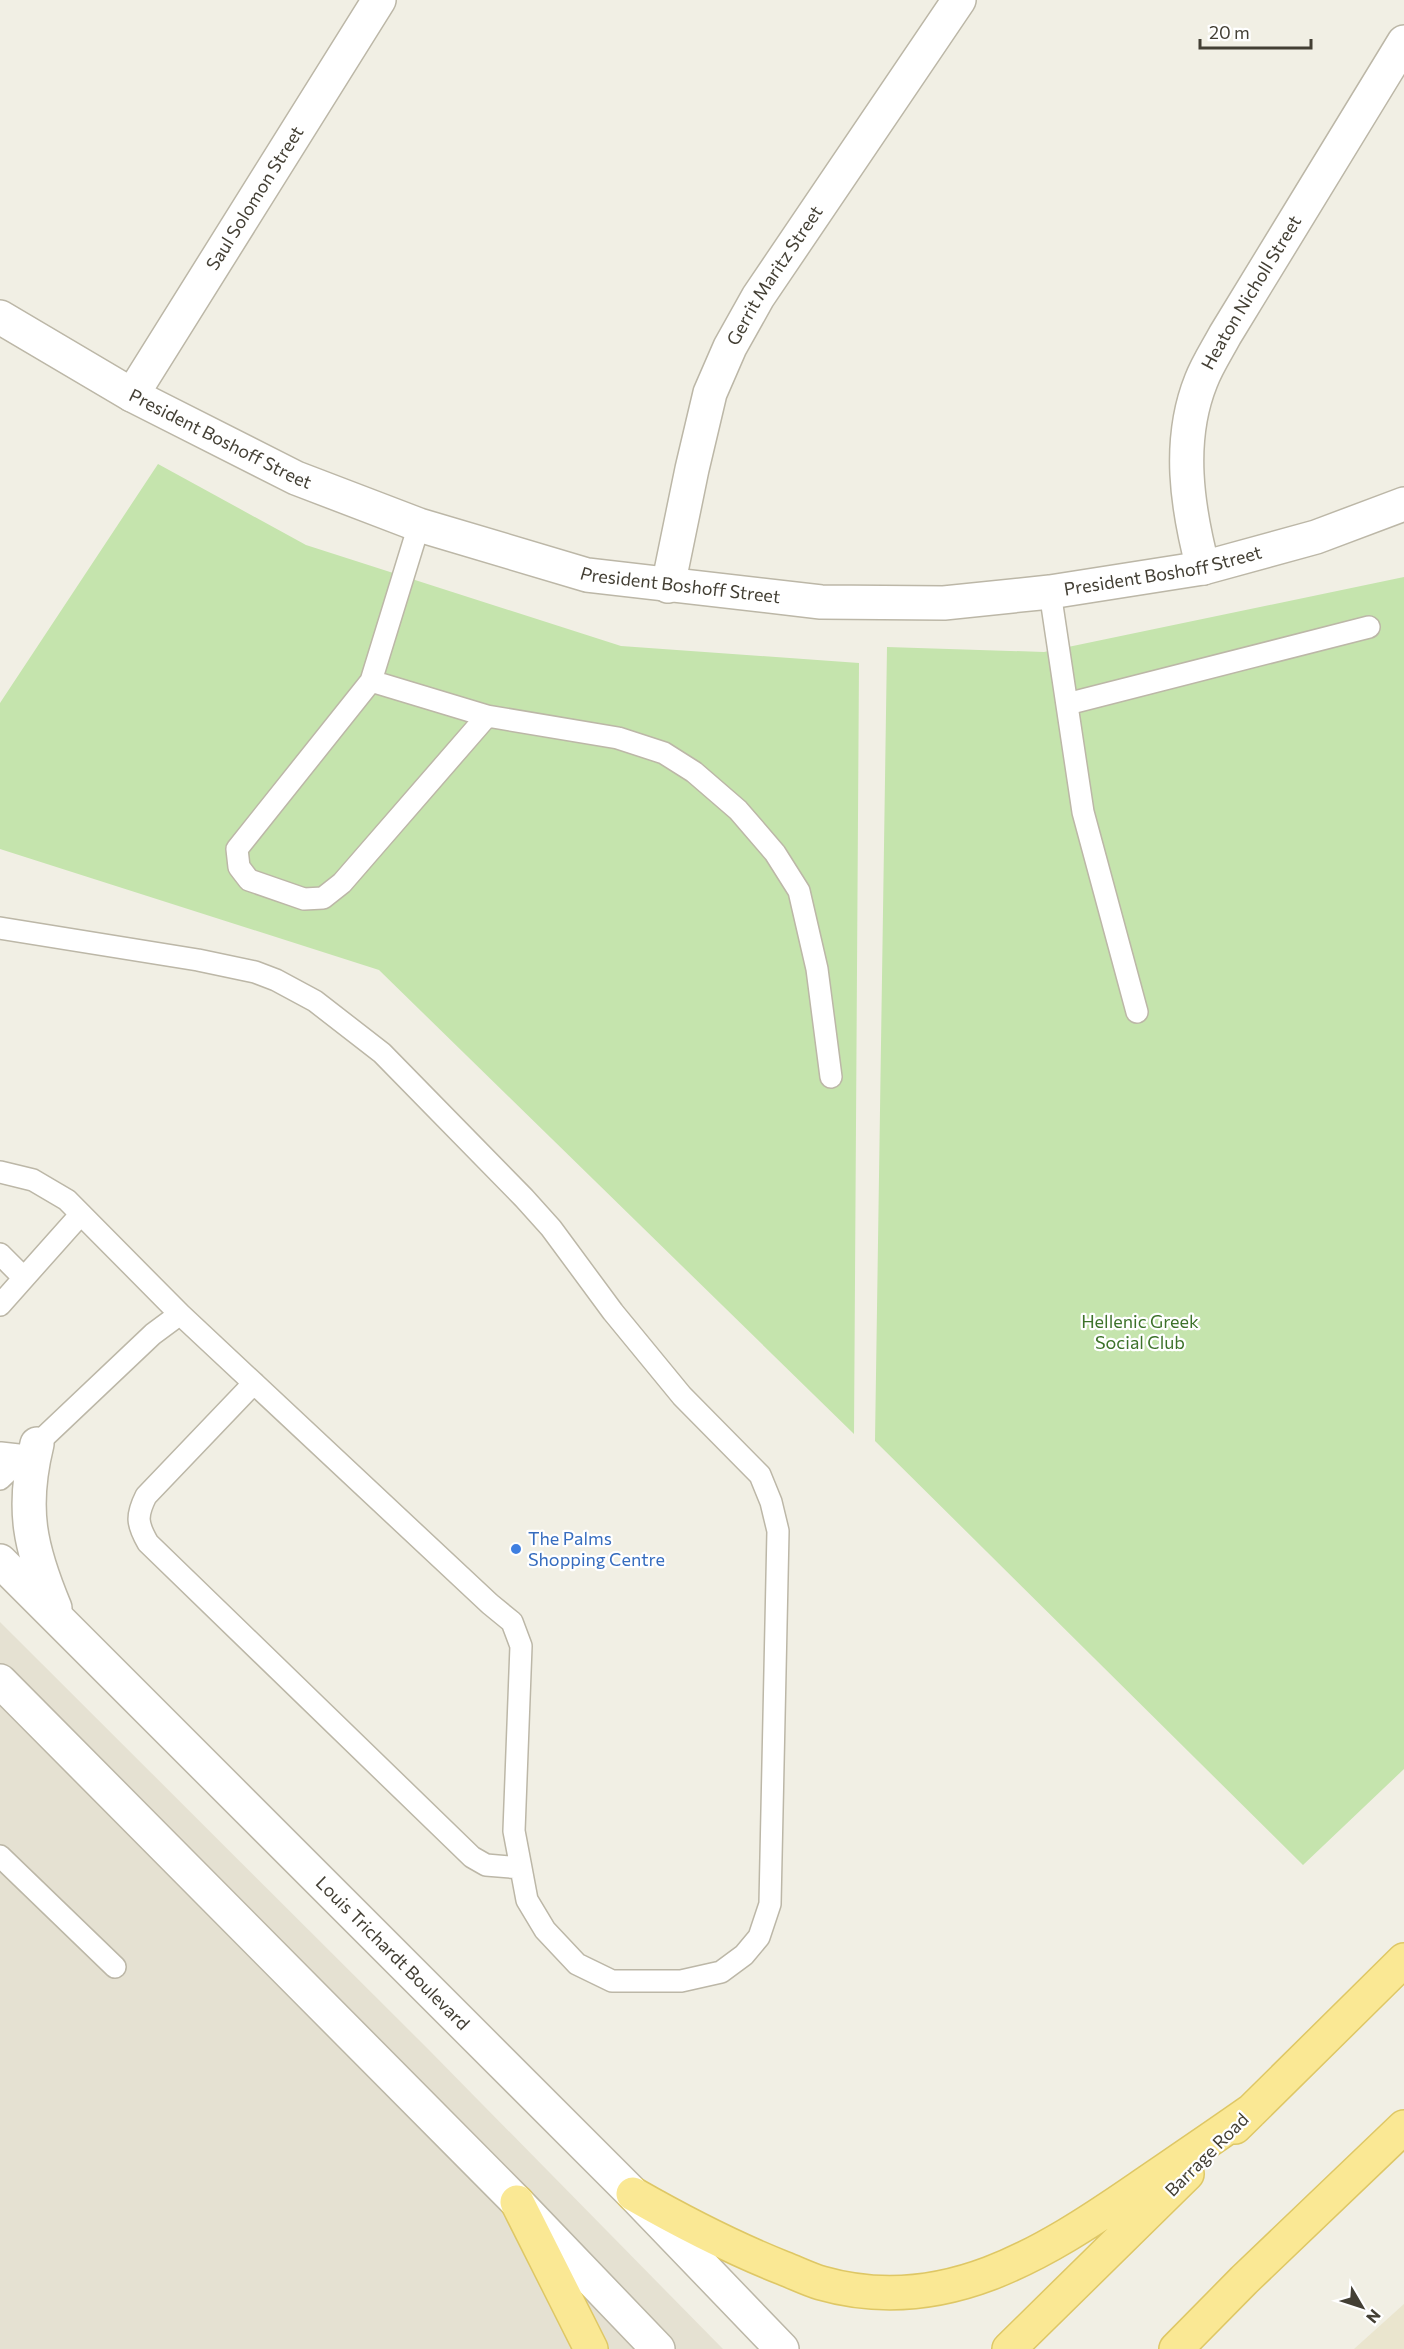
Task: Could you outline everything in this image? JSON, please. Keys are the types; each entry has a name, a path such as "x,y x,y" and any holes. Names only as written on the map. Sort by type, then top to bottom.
{"main road":[{"name":"Barrage Road","path":"1009,2349 1404,1960"},
{"path":"633,2194 710,2237 821,2283 877,2293 925,2291 975,2280 1034,2256 1094,2219 1251,2111"},
{"path":"1176,2349 1244,2280 1404,2127"},
{"path":"517,2202 591,2349"},
{"path":"1198,2349 1244,2280"}],"street":[{"name":"Saul Solomon Street","path":"132,395 379,0"},
{"name":"Gerrit Maritz Street","path":"668,586 710,393 730,347 758,297 958,0"},
{"name":"Heaton Nicholl Street","path":"1203,568 1192,525 1187,482 1190,419 1201,380 1231,325 1404,42"},
{"name":"President Boshoff Street","path":"0,317 132,395 296,478 419,525 587,575 668,586 821,602 944,603 1050,592 1203,568 1316,537 1404,504"},
{"path":"14,1461 32,1464 28,1512 30,1534 40,1572 61,1622"},
{"name":"Louis Trichardt Boulevard","path":"0,1561 633,2194 782,2349"},
{"path":"0,1681 517,2202 658,2349"}],"lane":[{"path":"419,525 371,681 237,849 238,867 249,880 304,899 323,898 342,883 488,716"},
{"path":"1050,592 1083,812 1137,1012"},
{"path":"1067,704 1369,627"},
{"path":"371,681 488,716 618,738 664,753 694,772 738,810 775,853 799,891 817,969 831,1077"},
{"path":"0,928 198,960 255,972 276,980 315,1001 382,1053 524,1198 551,1228 613,1312 682,1396 760,1475 771,1502 778,1532 770,1904 759,1937 744,1955 722,1971 681,1981 612,1981 577,1964 545,1930 527,1900 514,1831 521,1646 512,1622 180,1314 67,1200 33,1180 0,1172"},
{"path":"0,1305 81,1214"},
{"path":"0,1254 24,1278"},
{"path":"14,1461 153,1334 180,1314"},
{"path":"254,1383 146,1496 138,1512 139,1528 148,1543 472,1857 486,1865 521,1868"},
{"path":"0,1856 115,1967"}],"shaded area":[{"path":"0,1622 428,2049 723,2349 0,2349"},
{"path":"1404,2304 1404,2349 1354,2349"}],"green space":[{"path":"158,464 306,545 621,646 859,663 854,1434 379,970 0,849 0,703"},
{"name":"Hellenic Greek Social Club","path":"1404,577 1404,1769 1303,1865 875,1441 887,647 1044,652"}],"place":[{"name":"The Palms Shopping Centre","path":"516,1549"}]}
